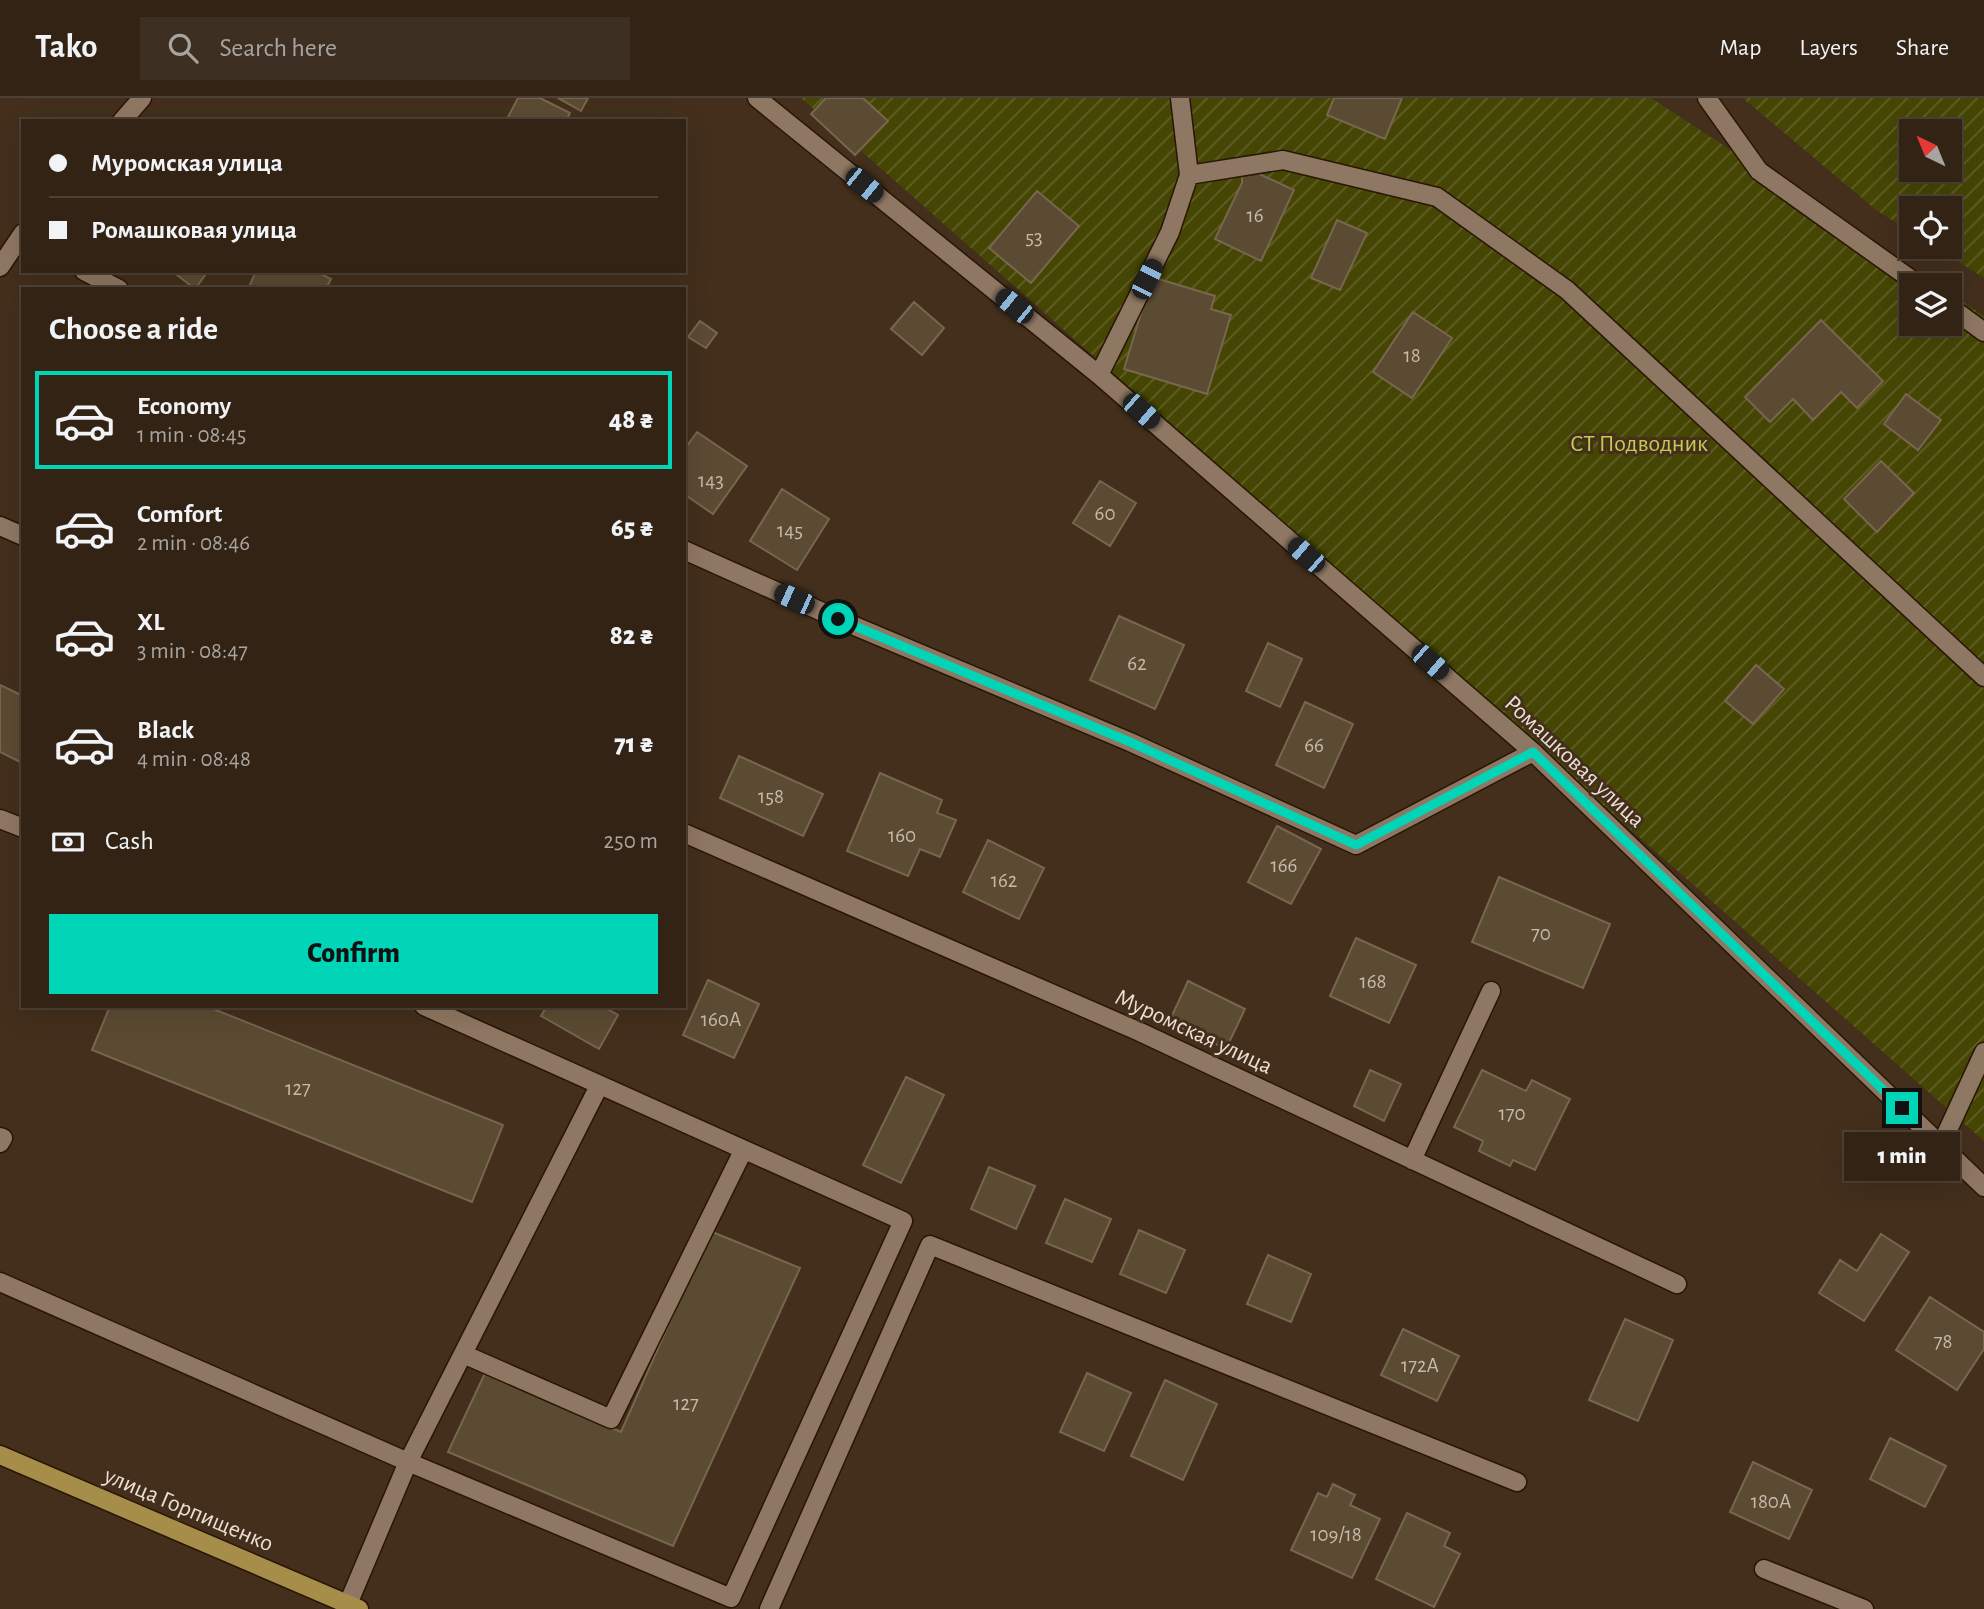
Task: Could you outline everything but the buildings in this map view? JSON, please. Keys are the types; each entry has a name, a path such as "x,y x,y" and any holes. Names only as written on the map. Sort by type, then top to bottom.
{"main road":[{"name":"улица Горпищенко","path":"0,1455 353,1607"}],"street":[{"path":"124,119 142,98"},
{"name":"Ромашковая улица","path":"757,98 1099,375 1533,752 1984,1187"},
{"path":"1099,375 1170,232 1189,175 1180,98"},
{"path":"1707,98 1759,171 1902,273"},
{"path":"1189,175 1283,160 1437,197 1567,290 1984,677"},
{"path":"0,267 21,238"},
{"path":"88,273 115,287"},
{"path":"1962,316 1984,332"},
{"path":"0,526 21,535"},
{"path":"686,551 838,619 1130,742 1356,845 1533,752"},
{"path":"0,818 21,827"},
{"name":"Муромская улица","path":"686,834 1140,1032 1677,1284"},
{"path":"1412,1160 1491,990"},
{"path":"0,1282 408,1462 731,1598 903,1221 428,1008"},
{"path":"1941,1145 1984,1052"},
{"path":"353,1607 408,1462 599,1086"},
{"path":"0,1136 3,1138 0,1143"},
{"path":"463,1354 611,1419 743,1151"},
{"path":"769,1609 930,1245 1517,1482"},
{"path":"1764,1569 1864,1609"}],"green space":[{"name":"СТ Подводник","path":"801,98 1651,98 1919,273 1899,273 1899,336 1962,336 1962,301 1984,316 1984,1141"},
{"path":"1743,98 1984,98 1984,278 1954,259 1962,259 1962,196 1899,196 1899,224 1876,210"}],"route":[{"path":"838,619 1130,742 1356,845 1533,752 1902,1108"}]}
